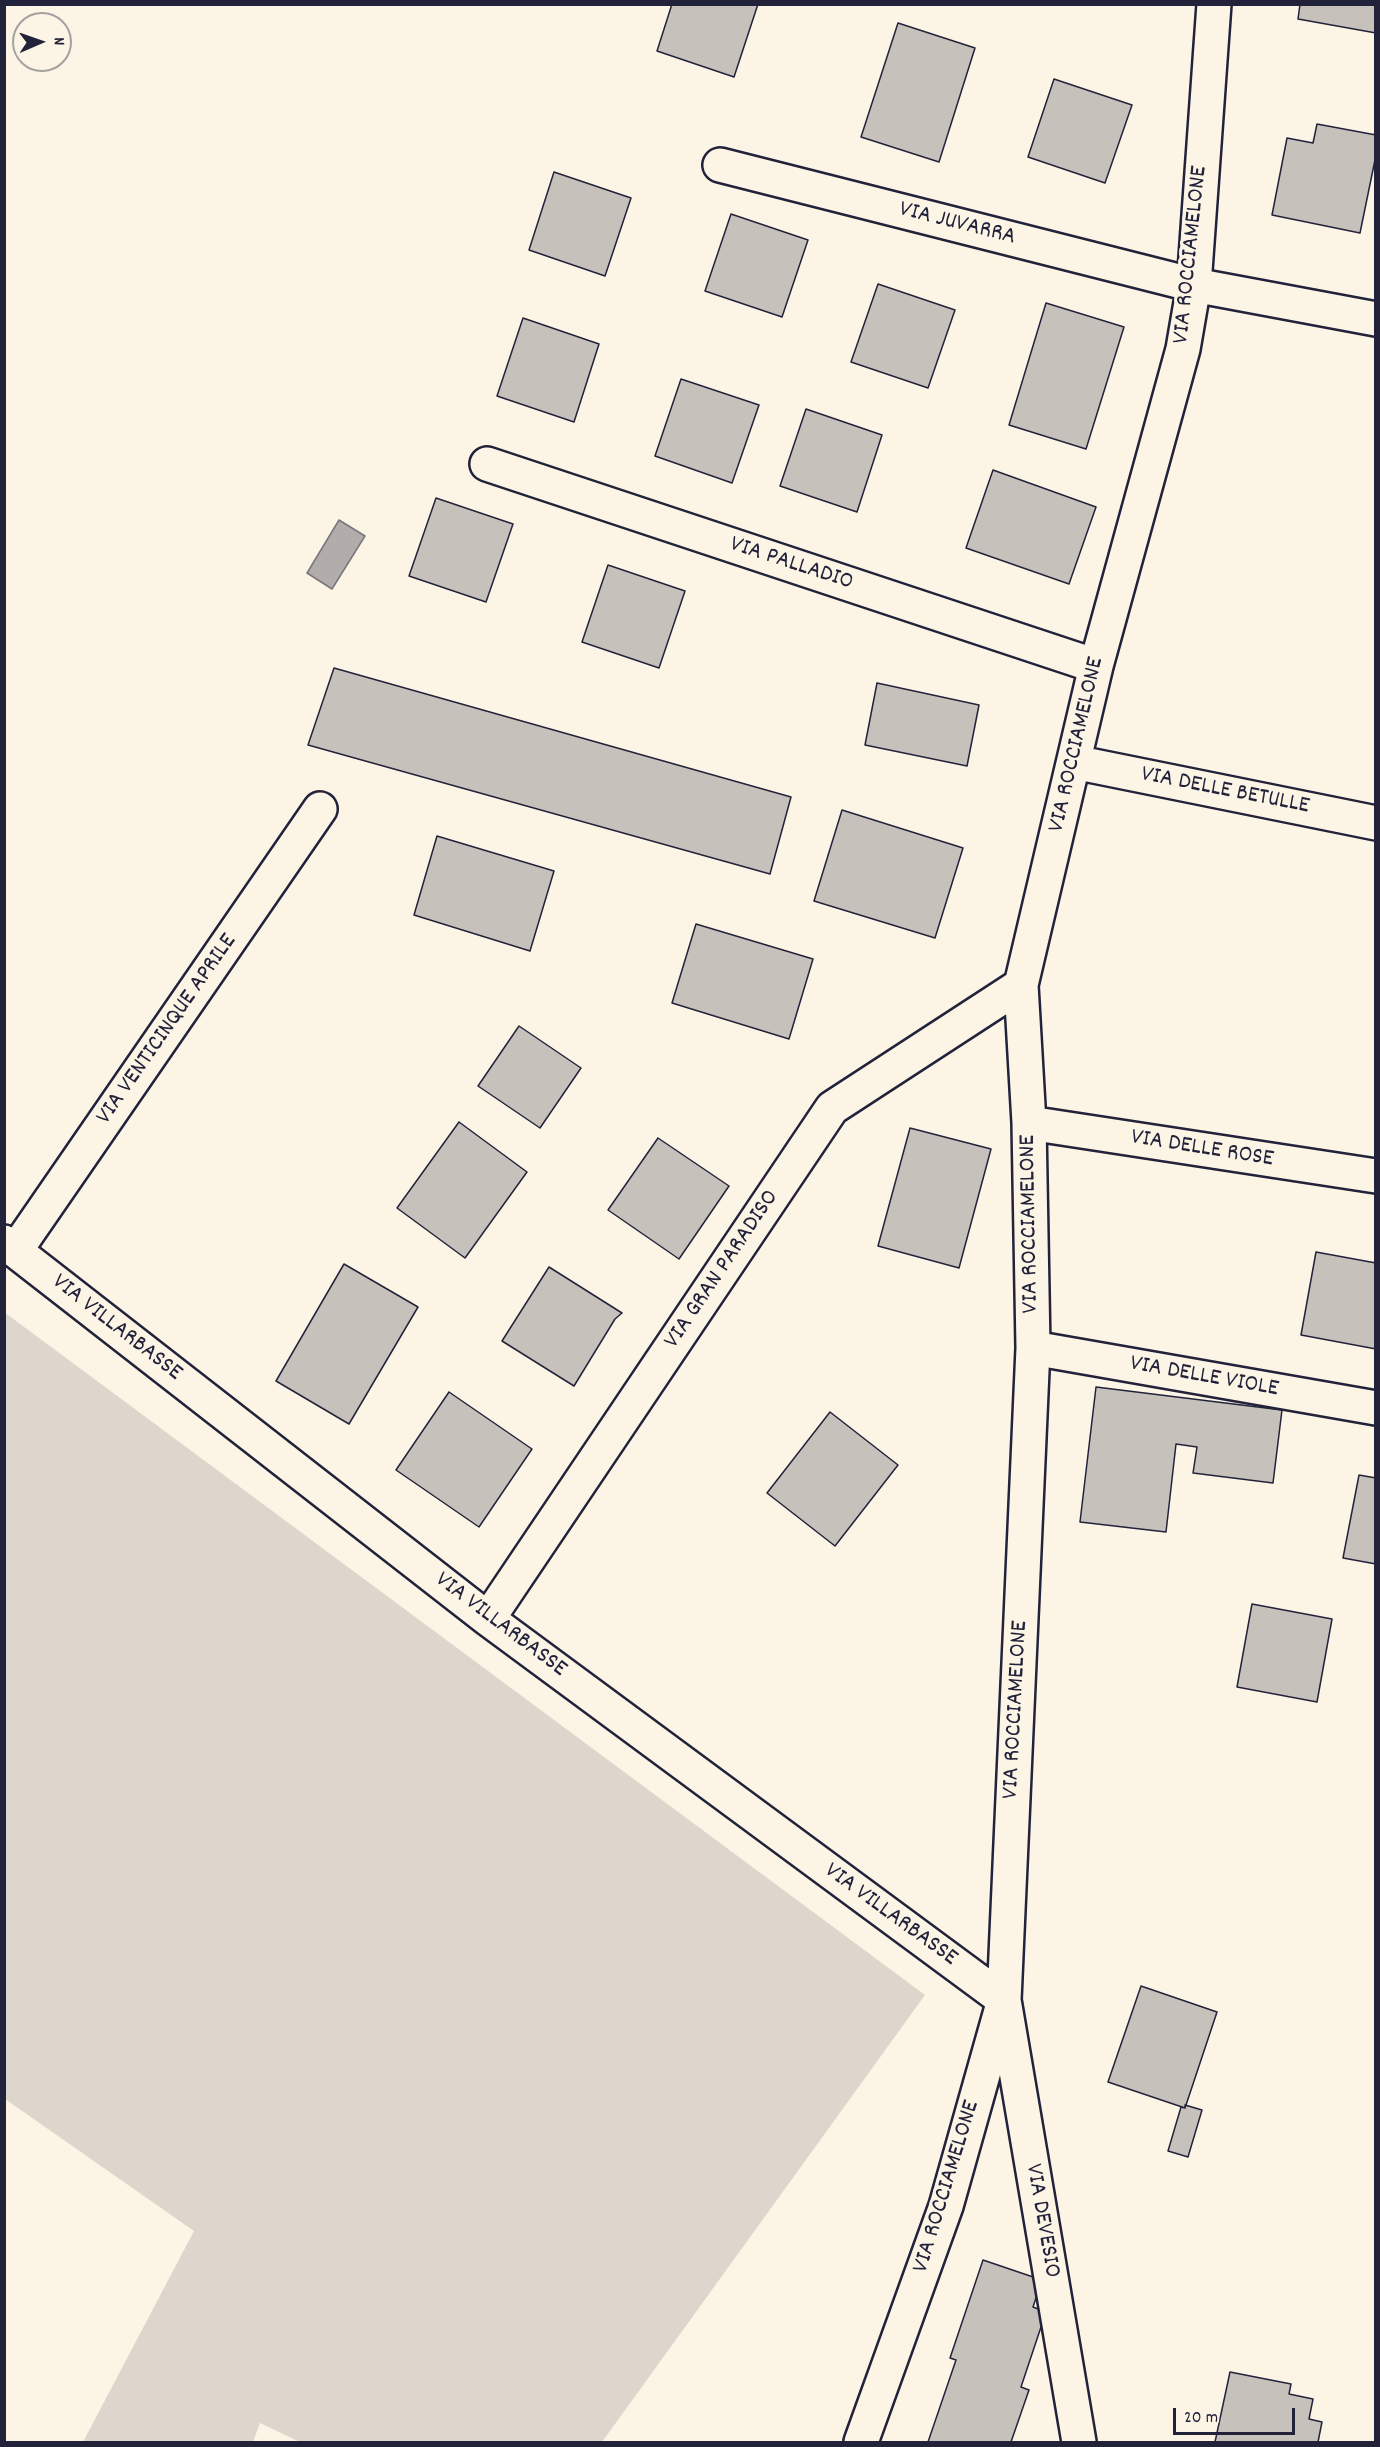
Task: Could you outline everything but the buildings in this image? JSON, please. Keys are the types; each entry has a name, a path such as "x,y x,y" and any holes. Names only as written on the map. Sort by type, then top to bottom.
{"street":[{"name":"VIA ROCCIAMELONE","path":"861,2442 946,2206 1004,2000 1033,1348 1029,1123 1021,985 1096,666 1183,349 1194,285 1214,4"},
{"name":"VIA JUVARRA","path":"720,165 1194,285 1376,319"},
{"name":"VIA PALLADIO","path":"487,464 1096,666"},
{"name":"VIA DELLE BETULLE","path":"1074,762 1376,822"},
{"name":"VIA VENTICINQUE APRILE","path":"10,1246 320,809"},
{"name":"VIA GRAN PARADISO","path":"488,1618 832,1107 1021,985"},
{"name":"VIA DELLE ROSE","path":"1029,1123 1376,1176"},
{"name":"VIA VILLARBASSE","path":"10,1246 488,1618 1004,2000"},
{"name":"VIA DELLE VIOLE","path":"1033,1348 1376,1408"},
{"name":"VIA DEVESIO","path":"1004,2000 1078,2442"}],"shaded area":[{"path":"339,520 365,536 332,589 307,573"},
{"path":"4,1312 925,1995 602,2442 300,2442 260,2423 253,2442 83,2442 194,2231 5,2099"}]}
